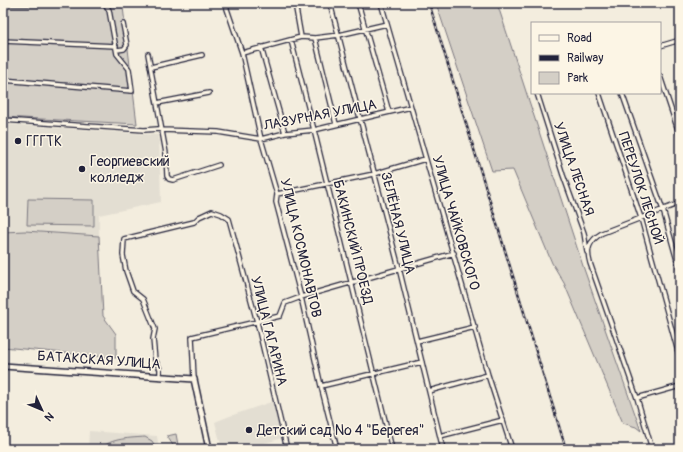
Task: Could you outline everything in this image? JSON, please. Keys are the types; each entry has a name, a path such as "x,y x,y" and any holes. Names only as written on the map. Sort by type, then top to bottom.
{"main road":[{"name":"БАТАКСКАЯ УЛИЦА","path":"3,366 194,379"},
{"path":"194,379 209,449"}],"street":[{"path":"3,3 81,3"},
{"path":"3,80 132,91 129,68 118,54 109,10 103,3"},
{"name":"УЛИЦА КОСМОНАВТОВ","path":"225,3 242,53 261,138 277,194 276,202 302,297 321,386 337,449"},
{"path":"295,3 301,37"},
{"name":"ЗЕЛЁНАЯ УЛИЦА","path":"330,3 399,268 443,449"},
{"path":"358,3 389,112"},
{"name":"УЛИЦА ЧАЙКОВСКОГО","path":"381,3 488,375 512,449"},
{"path":"3,41 124,49 127,46 123,24"},
{"path":"242,53 301,37 315,38 339,35 387,24"},
{"path":"315,38 336,124"},
{"name":"БАКИНСКИЙ ПРОЕЗД","path":"291,40 392,449"},
{"path":"661,46 680,40"},
{"path":"261,47 285,133"},
{"path":"148,54 166,153 167,176 172,180 220,165"},
{"path":"151,67 202,55"},
{"path":"661,79 680,136"},
{"path":"157,103 209,93"},
{"name":"УЛИЦА ЛЕСНАЯ","path":"537,94 563,175 584,233 590,263 637,398 652,449"},
{"name":"ПЕРЕУЛОК ЛЕСНОЙ","path":"599,94 641,218 680,359"},
{"path":"622,94 663,210 680,271"},
{"name":"ЛАЗУРНАЯ УЛИЦА","path":"3,120 144,130 158,128 162,130 218,132 261,138 285,133 314,130 411,107"},
{"path":"277,194 374,174 425,159"},
{"path":"588,253 591,242 602,233 680,203"},
{"name":"УЛИЦА ГАГАРИНА","path":"160,376 160,369 155,360 153,340 155,329 142,299 133,291 123,255 124,239 194,222 199,217 212,210 229,219 287,449"},
{"path":"584,233 594,238"},
{"path":"194,379 192,337 280,316 285,303 399,268 454,254"},
{"path":"417,341 474,327"},
{"path":"321,386 422,362"},
{"path":"429,391 488,375"},
{"path":"637,398 680,386"},
{"path":"440,436 503,420"}],"shaded area":[{"name":"Георгиевский колледж","path":"3,124 159,135 161,202 99,215 99,236 26,231 3,253"},
{"name":"Детский сад № 4 \"Берегея\"","path":"274,401 282,438 246,449 222,449 215,422"},
{"path":"89,431 157,436 159,449 88,449"}],"green space":[{"path":"436,3 497,3 584,269 641,431 636,427 623,423 564,283 552,263 513,170 492,171"},
{"path":"3,6 123,7 137,124 3,117"},
{"path":"28,199 94,200 94,226 27,225"},
{"path":"25,231 99,236 103,316 116,334 116,358 3,347 3,232"},
{"path":"176,434 178,445 174,447 167,436"},
{"path":"145,437 152,441 155,446 154,449 102,449 105,445 115,441 128,438"}],"railway":[{"path":"429,3 566,449"}],"place":[{"name":"ГГГТК","path":"18,141"},
{"name":"Георгиевский колледж","path":"82,169"},
{"name":"Детский сад № 4 \"Берегея\"","path":"249,430"}]}
